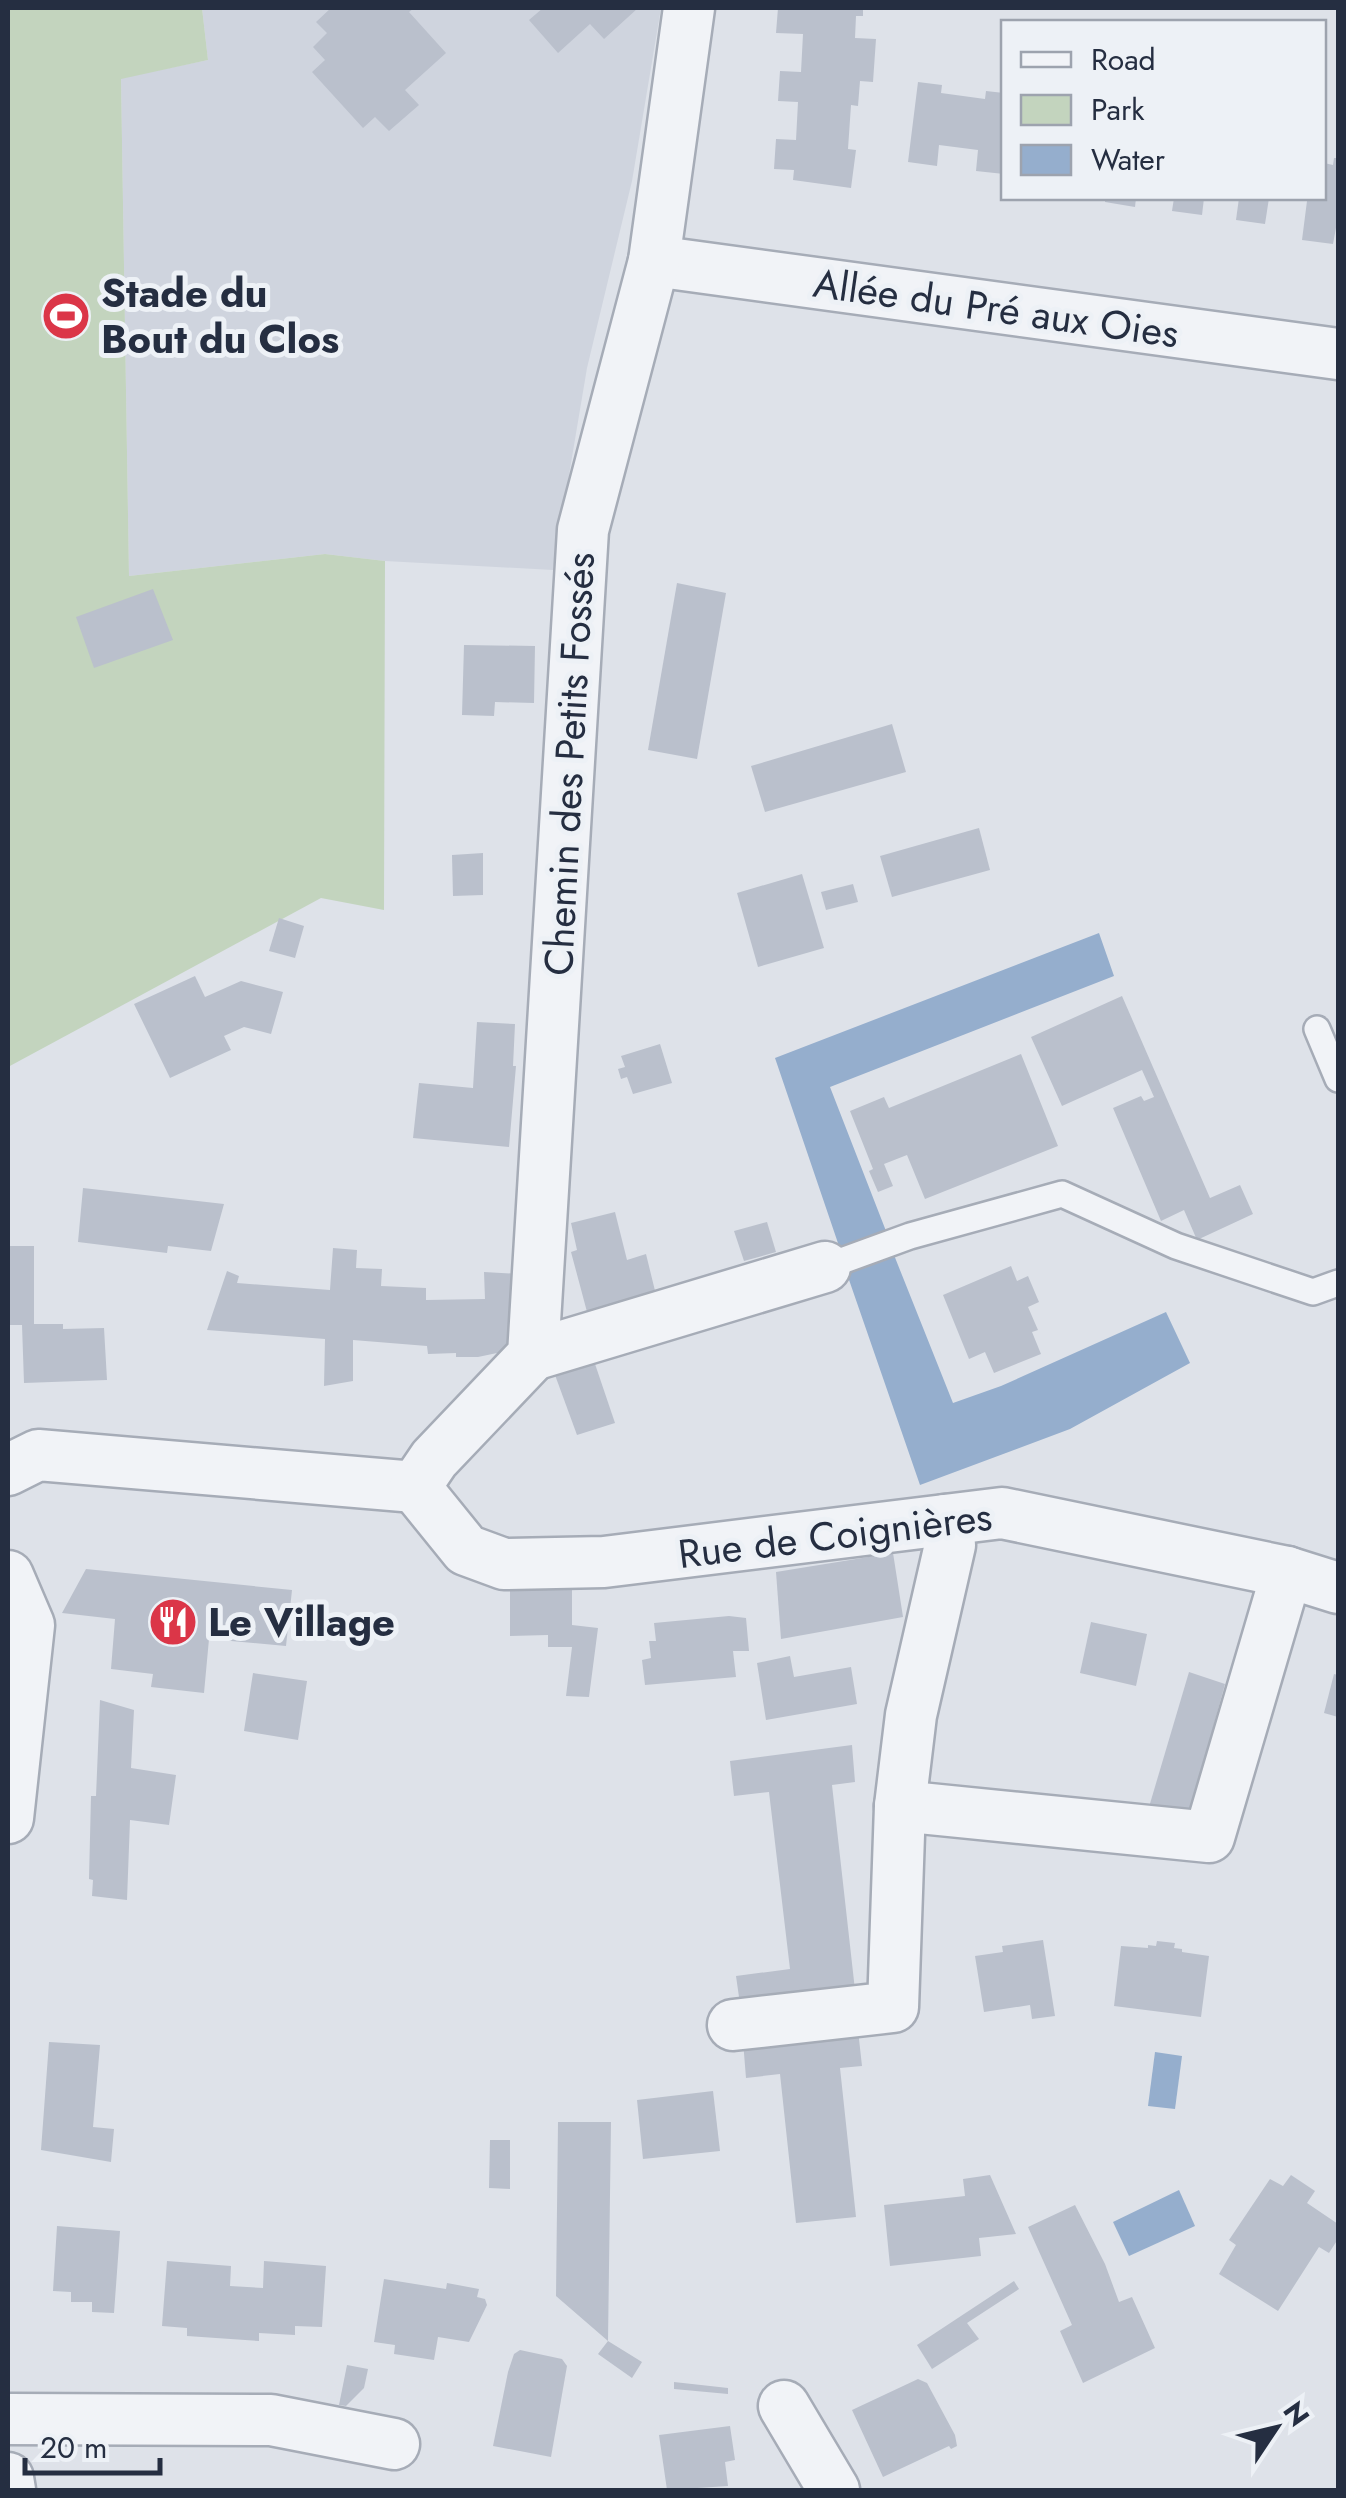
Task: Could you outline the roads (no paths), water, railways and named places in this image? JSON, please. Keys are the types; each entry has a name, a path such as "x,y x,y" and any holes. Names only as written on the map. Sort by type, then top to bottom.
{"street":[{"name":"Chemin des Petits Fossés","path":"533,1355 583,530 654,261 689,8"},
{"name":"Allée du Pré aux Oies","path":"654,261 1338,354"},
{"path":"8,1470 38,1455 416,1487 434,1459 533,1355 825,1267"},
{"name":"Rue de Coignières","path":"416,1487 466,1550 504,1564 604,1562 1002,1512 1287,1572 1338,1588"},
{"path":"733,2025 894,2007 900,1806 911,1714 950,1545 945,1520"},
{"path":"900,1806 1209,1837 1287,1572"},
{"path":"8,1576 28,1624 8,1818"},
{"path":"784,2406 834,2490"},
{"path":"8,2418 272,2420 394,2444"},
{"path":"8,2478 10,2490"}],"lane":[{"path":"1318,1030 1338,1078"},
{"path":"825,1267 910,1236 1062,1194 1176,1246 1313,1292 1338,1284"}],"water":[{"path":"1099,933 1114,976 830,1087 886,1231 840,1249 775,1058"},
{"path":"894,1255 953,1403 1001,1386 1166,1312 1190,1363 1070,1429 920,1485 847,1274"},
{"path":"1155,2052 1182,2056 1175,2109 1148,2106"},
{"path":"1179,2190 1195,2226 1129,2256 1113,2222"}],"place":[{"name":"Stade du Bout du Clos","path":"66,316"},
{"name":"Le Village","path":"173,1622"}]}
